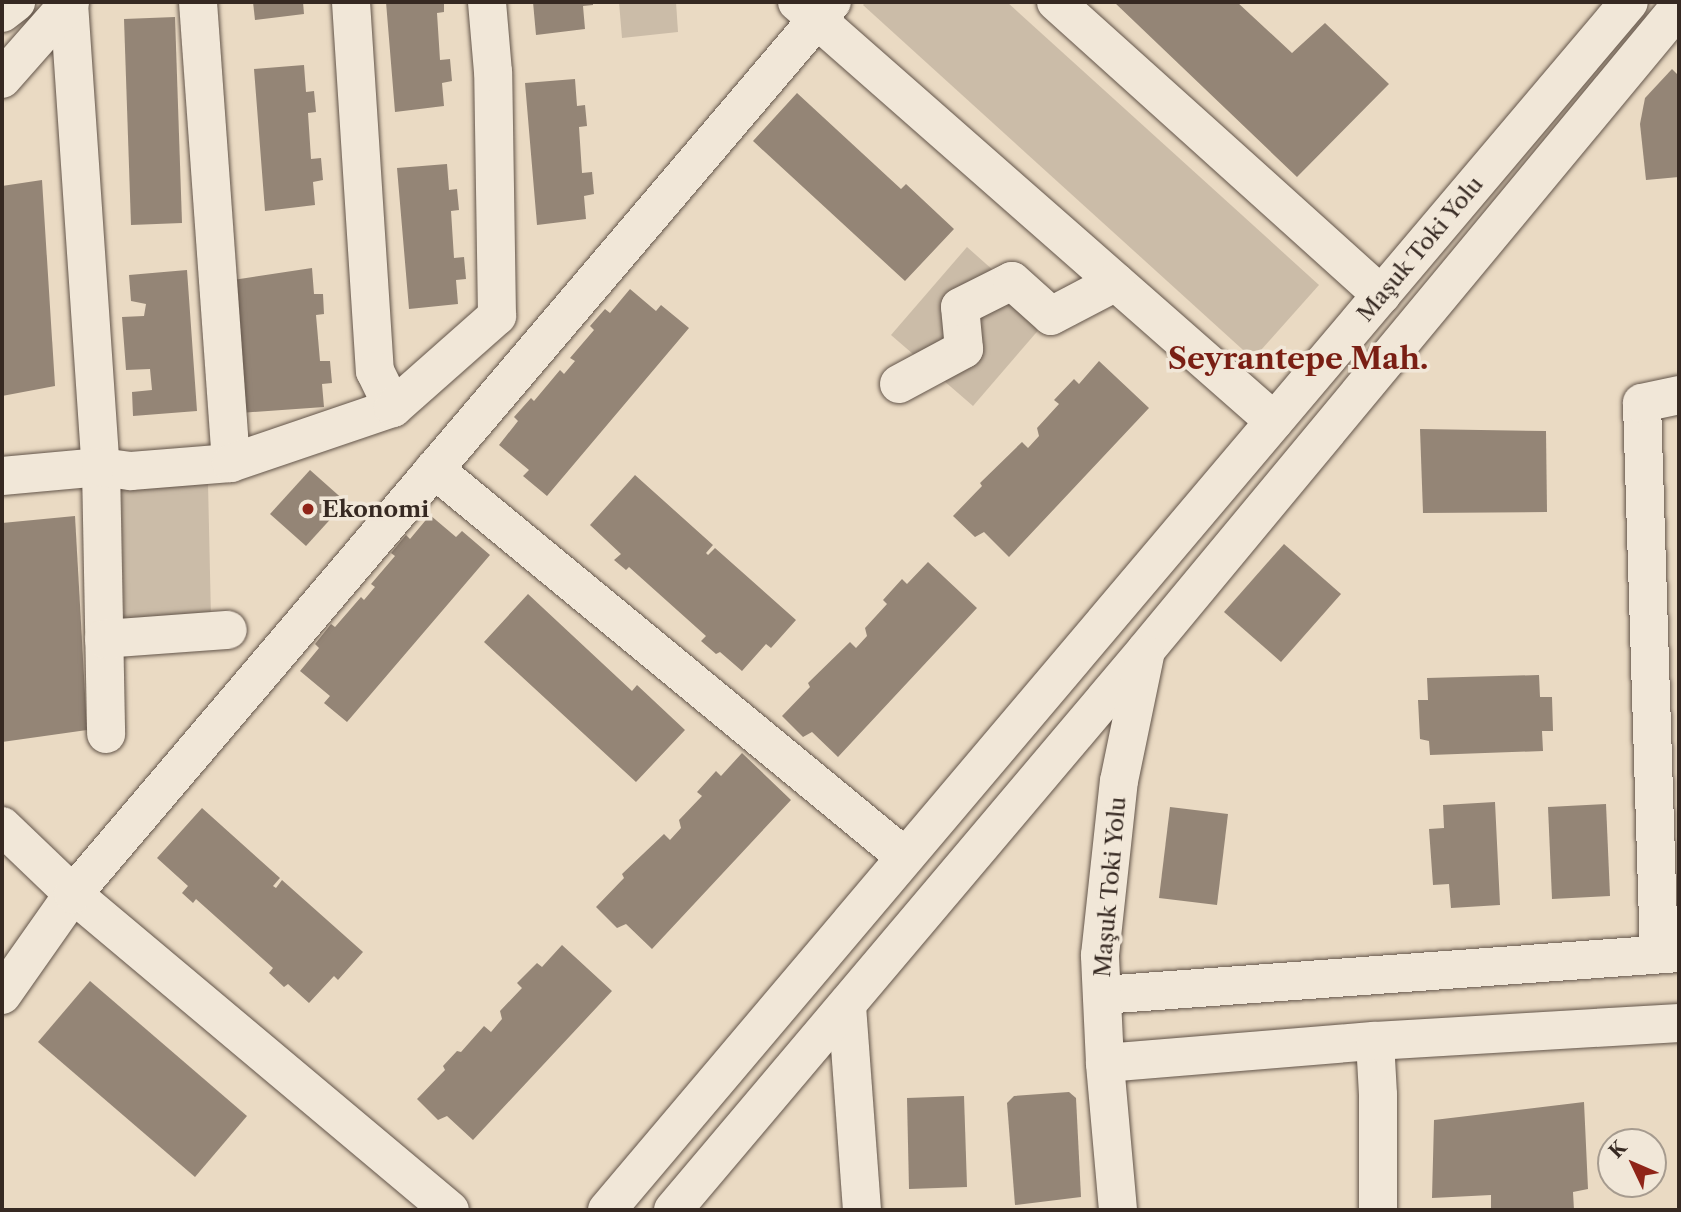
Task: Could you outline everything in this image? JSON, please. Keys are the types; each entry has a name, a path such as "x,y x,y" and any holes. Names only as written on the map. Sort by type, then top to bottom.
{"street":[{"path":"2,12 16,2"},
{"path":"2,79 70,2"},
{"path":"70,2 101,467 106,734"},
{"path":"198,2 231,463"},
{"path":"352,2 375,371 393,408"},
{"path":"2,476 101,467 131,471 231,463 393,408 498,316 493,72 487,2"},
{"path":"1056,2 1381,295"},
{"name":"Maşuk Toki Yolu","path":"607,1210 1629,2"},
{"name":"Maşuk Toki Yolu","path":"1118,1210 1105,1063 1100,956 1119,781 1146,650 1679,7"},
{"path":"2,995 73,894 434,469 815,8 1116,282 1274,421"},
{"path":"900,384 964,349 960,307 1012,281 1051,316 1116,282"},
{"path":"1102,995 1669,954 1642,403 1679,395"},
{"path":"434,469 905,857"},
{"path":"673,1210 1146,650 1107,619"},
{"path":"104,639 228,630"},
{"path":"2,827 73,894 450,1210"},
{"path":"847,1006 862,1210"},
{"path":"1105,1063 1375,1041 1679,1023"},
{"path":"1375,1041 1378,1210"}],"shaded area":[{"path":"619,2 676,2 678,32 622,38"},
{"path":"866,2 1007,2 1319,285 1253,359 863,5"},
{"path":"967,247 1048,319 973,406 891,335"},
{"path":"208,483 211,618 124,623 121,485"}],"building":[{"path":"253,2 303,2 304,14 255,20"},
{"path":"386,2 444,2 444,12 437,13 440,60 450,59 452,81 442,83 444,106 395,112"},
{"path":"533,2 593,2 593,5 583,6 585,29 536,35"},
{"path":"1114,2 1237,2 1292,53 1325,23 1389,84 1297,177"},
{"path":"175,17 182,223 131,225 124,19"},
{"path":"304,65 306,92 314,91 316,112 308,113 311,159 321,158 323,180 313,182 315,205 265,211 254,69"},
{"path":"1672,69 1679,76 1679,177 1646,180 1640,124 1645,98"},
{"path":"575,79 577,106 585,105 587,126 579,127 582,173 592,172 594,194 584,196 586,219 537,225 525,83"},
{"path":"797,93 901,189 906,184 954,229 905,281 753,141"},
{"path":"447,164 449,190 457,189 459,210 451,211 454,258 464,257 466,279 456,280 458,304 409,309 397,168"},
{"path":"42,180 55,386 2,396 2,186"},
{"path":"312,268 314,294 323,294 324,314 316,315 320,361 330,361 332,383 322,384 324,407 240,413 233,280"},
{"path":"187,270 197,411 133,416 132,392 152,390 150,369 126,370 122,317 144,316 146,304 131,301 129,275"},
{"path":"630,289 656,311 661,305 689,328 547,496 523,476 529,470 499,445 518,421 514,417 531,398 534,401 560,370 564,374 575,361 570,358 594,330 590,326 605,309 610,313"},
{"path":"1099,361 1149,408 1009,557 984,532 975,537 953,516 982,486 980,483 1022,442 1028,448 1039,436 1037,428 1059,404 1054,400 1074,379 1079,384"},
{"path":"1420,429 1546,431 1547,512 1423,513"},
{"path":"310,470 346,502 306,546 270,514"},
{"path":"635,475 713,545 706,553 708,555 715,548 796,620 771,648 766,644 742,671 720,652 716,654 701,641 706,636 629,567 626,570 614,560 621,554 590,525"},
{"path":"430,515 456,537 462,531 490,555 347,722 324,703 330,696 300,671 319,648 315,644 331,624 335,627 361,597 364,600 375,587 371,584 395,556 391,553 406,535 410,539"},
{"path":"75,516 87,730 2,742 2,523"},
{"path":"1284,544 1341,594 1281,662 1224,612"},
{"path":"928,562 977,608 838,757 812,732 803,737 782,716 810,687 808,683 850,642 856,648 867,636 865,628 887,604 883,600 902,579 907,584"},
{"path":"528,594 632,691 637,685 685,730 636,782 484,642"},
{"path":"1539,675 1540,697 1552,697 1553,731 1542,731 1543,751 1430,755 1429,741 1420,739 1418,700 1428,700 1427,678"},
{"path":"742,753 791,800 652,949 626,924 617,928 596,907 624,878 622,874 664,834 670,840 681,828 679,820 702,796 697,792 716,771 721,776"},
{"path":"1495,802 1500,905 1451,908 1449,884 1433,885 1429,829 1444,828 1443,805"},
{"path":"1606,804 1610,896 1552,899 1548,807"},
{"path":"1170,807 1228,814 1217,905 1159,898"},
{"path":"202,808 280,878 273,886 276,888 282,880 363,952 338,980 334,976 309,1003 288,984 284,987 269,973 273,968 196,899 193,903 182,893 188,886 157,858"},
{"path":"562,945 612,991 473,1140 447,1116 438,1120 417,1099 445,1070 443,1066 457,1051 461,1052 484,1026 491,1032 502,1019 500,1011 522,988 517,983 537,963 542,967"},
{"path":"90,981 247,1116 195,1177 38,1042"},
{"path":"1069,1092 1076,1098 1081,1197 1015,1205 1007,1103 1014,1096"},
{"path":"964,1096 967,1187 909,1189 907,1098"},
{"path":"1584,1102 1588,1189 1573,1192 1574,1210 1491,1210 1491,1195 1432,1198 1434,1120"}],"place":[{"name":"Ekonomi","path":"308,509"}],"district":[{"name":"Seyrantepe Mah.","path":"1298,359"}]}
